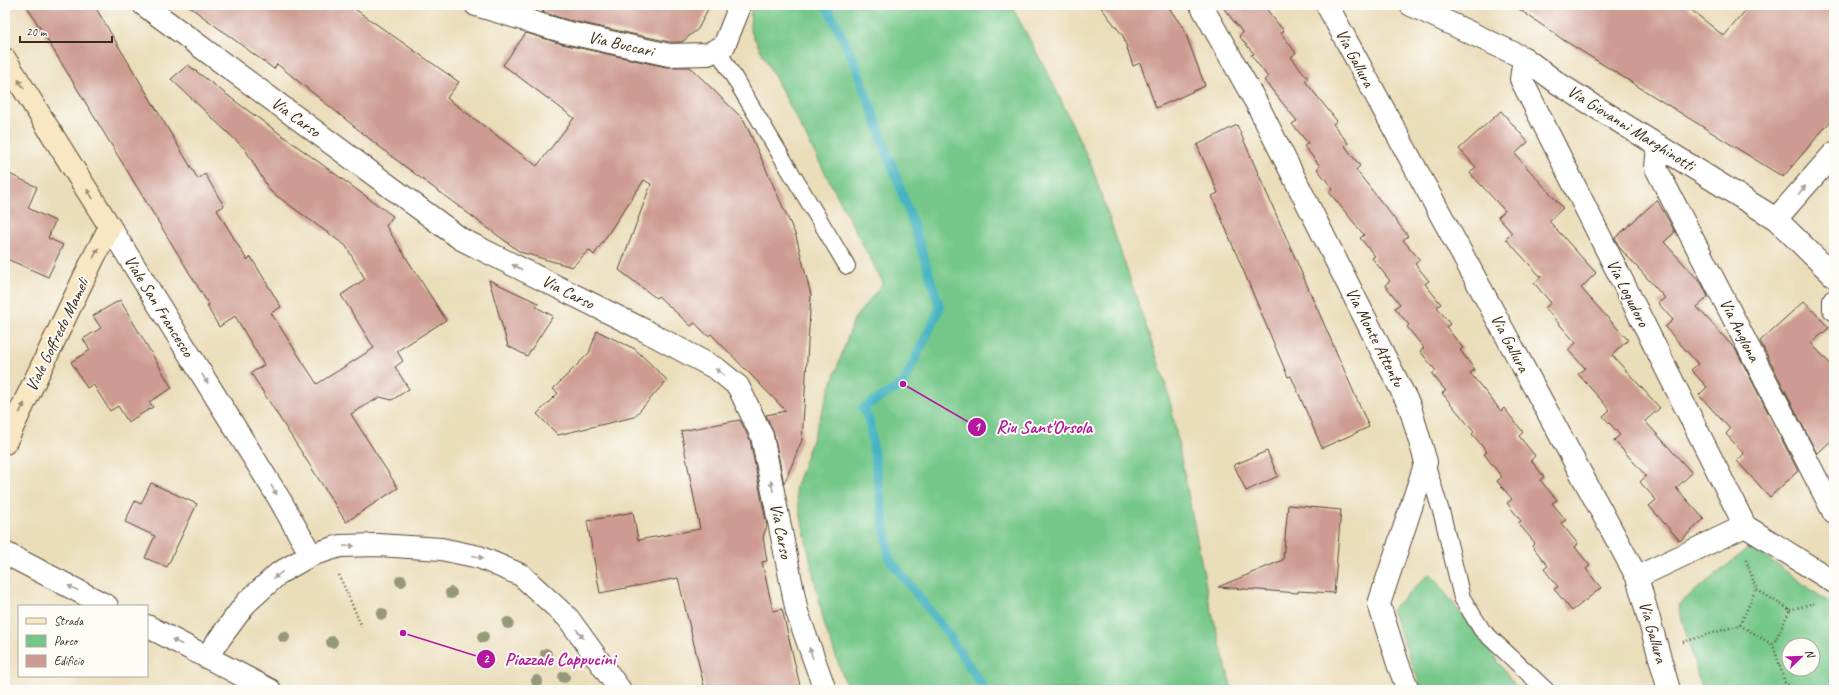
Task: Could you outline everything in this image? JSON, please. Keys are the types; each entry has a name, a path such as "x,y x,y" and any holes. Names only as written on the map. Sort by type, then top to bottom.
{"main road":[{"name":"Viale San Francesco","path":"5,59 110,227"},
{"name":"Viale Goffredo Mameli","path":"5,443 94,256 110,227"}],"street":[{"name":"Via Carso","path":"144,5 461,239 644,330 717,369 738,386 762,436 797,612 825,690"},
{"name":"Via Buccari","path":"476,5 566,32 669,55 708,54 717,49"},
{"path":"717,49 724,46 738,11 735,5"},
{"name":"Via Monte Attentu","path":"1201,5 1257,104 1410,407 1426,462"},
{"name":"Via Gallura","path":"1327,5 1637,577 1669,690"},
{"name":"Via Giovanni Marghinotti","path":"1411,5 1524,58 1559,84 1776,219 1834,276"},
{"name":"Via Logudoro","path":"1524,58 1521,79 1740,528"},
{"name":"Via Anglona","path":"1658,145 1656,168 1834,513"},
{"path":"1776,219 1834,153"},
{"name":"Viale San Francesco","path":"110,227 276,493 312,555"},
{"path":"1834,301 1834,309"},
{"path":"1408,690 1379,604 1426,462"},
{"path":"1637,577 1740,528 1834,582"},
{"path":"206,657 246,602 279,573 312,555 340,546 378,545 441,549 479,557 522,575 568,618 620,690"},
{"path":"5,553 105,605"},
{"path":"148,627 270,690"}],"lane":[{"path":"717,49 847,266"},
{"path":"1426,462 1443,518 1462,598 1482,630 1546,690"}],"path":[{"path":"1657,649 1740,624 1756,589 1740,528"},
{"path":"336,570 363,629"},
{"path":"1756,589 1790,610 1818,602"},
{"path":"1773,646 1790,610"},
{"path":"1740,624 1773,646 1785,683 1797,690"},
{"path":"1781,690 1785,683"}],"green space":[{"path":"751,5 1011,5 1052,81 1092,167 1168,391 1209,601 1232,690 848,690 824,624 795,489 854,319 883,283 750,30"},
{"path":"1751,546 1834,606 1834,690 1702,690 1678,605"},
{"path":"1430,573 1519,690 1422,690 1391,610"}],"building":[{"path":"26,5 94,5 198,179 205,174 224,206 217,210 247,260 251,257 281,307 271,313 317,384 374,348 341,295 365,279 346,246 270,191 245,149 171,79 188,65 393,216 386,226 446,320 397,351 403,361 395,367 409,389 392,400 380,397 351,414 398,488 346,522 251,373 264,365 235,316 219,327 207,306 209,305"},
{"path":"187,5 349,5 459,82 447,98 537,166 574,118 503,65 526,33 562,44 666,67 690,67 744,120 796,236 811,295 802,440 784,484 774,434 766,415 786,411 711,334 708,336 695,323 691,326 658,296 656,298 619,270 651,184 644,180 594,255 589,250 572,267 520,252 391,156 277,64 274,69"},
{"path":"548,5 710,5 698,29 682,42 670,42 568,20 542,12"},
{"path":"1099,5 1167,5 1184,29 1205,86 1156,108 1140,63 1133,66 1123,36"},
{"path":"1221,5 1263,5 1284,31 1281,33 1296,53 1291,57 1308,78 1305,81 1337,121 1333,124 1348,143 1345,146 1360,166 1356,170 1408,236 1403,240 1420,260 1415,264 1429,281 1425,284 1441,304 1437,307 1450,324 1446,327 1463,348 1460,350 1475,370 1470,373 1501,411 1504,408 1523,432 1519,436 1535,456 1531,460 1544,477 1540,480 1557,500 1552,503 1566,520 1561,523 1578,544 1575,547 1590,566 1586,569 1601,588 1572,611 1554,589 1558,587 1544,569 1548,566 1532,546 1535,543 1518,523 1521,521 1507,503 1512,499 1497,481 1502,477 1484,454 1487,452 1472,434 1474,432 1442,393 1446,391 1432,374 1436,371 1420,351 1424,348 1407,327 1409,325 1395,308 1400,304 1385,285 1390,281 1372,258 1375,256 1360,238 1364,235 1329,192 1333,189 1317,169 1320,166 1304,146 1308,143 1292,124 1297,121 1264,80 1268,77 1251,55 1254,54 1239,36 1243,33"},
{"path":"1513,5 1685,5 1724,36 1750,5 1834,5 1834,117 1783,177 1562,39"},
{"path":"1501,111 1528,142 1515,154 1563,208 1549,221 1596,273 1581,288 1628,340 1612,355 1660,408 1645,421 1692,473 1676,488 1704,519 1680,541 1649,506 1656,500 1640,482 1646,476 1614,440 1620,435 1603,416 1610,410 1578,374 1585,368 1568,350 1576,343 1545,308 1551,303 1534,283 1541,277 1506,239 1512,233 1498,217 1505,211 1470,173 1476,167 1459,149"},
{"path":"1237,125 1369,427 1322,448 1291,376 1288,377 1212,196 1218,193 1197,145"},
{"path":"5,172 37,187 28,208 55,221 48,238 63,245 48,277 7,259 5,262"},
{"path":"1657,200 1675,232 1664,242 1702,284 1708,297 1697,307 1736,350 1798,471 1770,497 1737,461 1744,454 1726,434 1730,429 1699,395 1707,387 1691,370 1698,364 1665,327 1673,320 1658,303 1665,298 1619,247 1615,238"},
{"path":"489,280 538,303 536,307 553,316 527,356 508,346"},
{"path":"120,300 172,388 149,402 153,407 128,422 118,406 110,411 93,384 87,388 71,362 90,350 83,339 101,328 93,316"},
{"path":"1804,301 1829,328 1811,343 1834,368 1834,438 1817,454 1760,341"},
{"path":"597,331 635,349 667,380 634,417 558,435 537,414 558,393 553,389 589,353"},
{"path":"740,420 750,440 767,526 763,537 767,561 762,562 773,611 782,609 801,690 705,690 678,578 600,593 587,521 633,512 638,540 700,529 681,431"},
{"path":"1267,451 1278,476 1246,491 1234,465"},
{"path":"151,483 197,504 167,567 145,558 155,536 125,522 135,501 141,504"},
{"path":"1288,505 1341,510 1334,593 1298,591 1298,593 1218,587 1283,560"}],"waterway":[{"path":"826,5 854,61 913,223 940,308 903,384 863,408 869,420 890,560 948,634 985,690"}],"place":[{"name":"Riu Sant'Orsola","path":"903,384"},
{"name":"Piazzale Cappucini","path":"403,633"}]}
